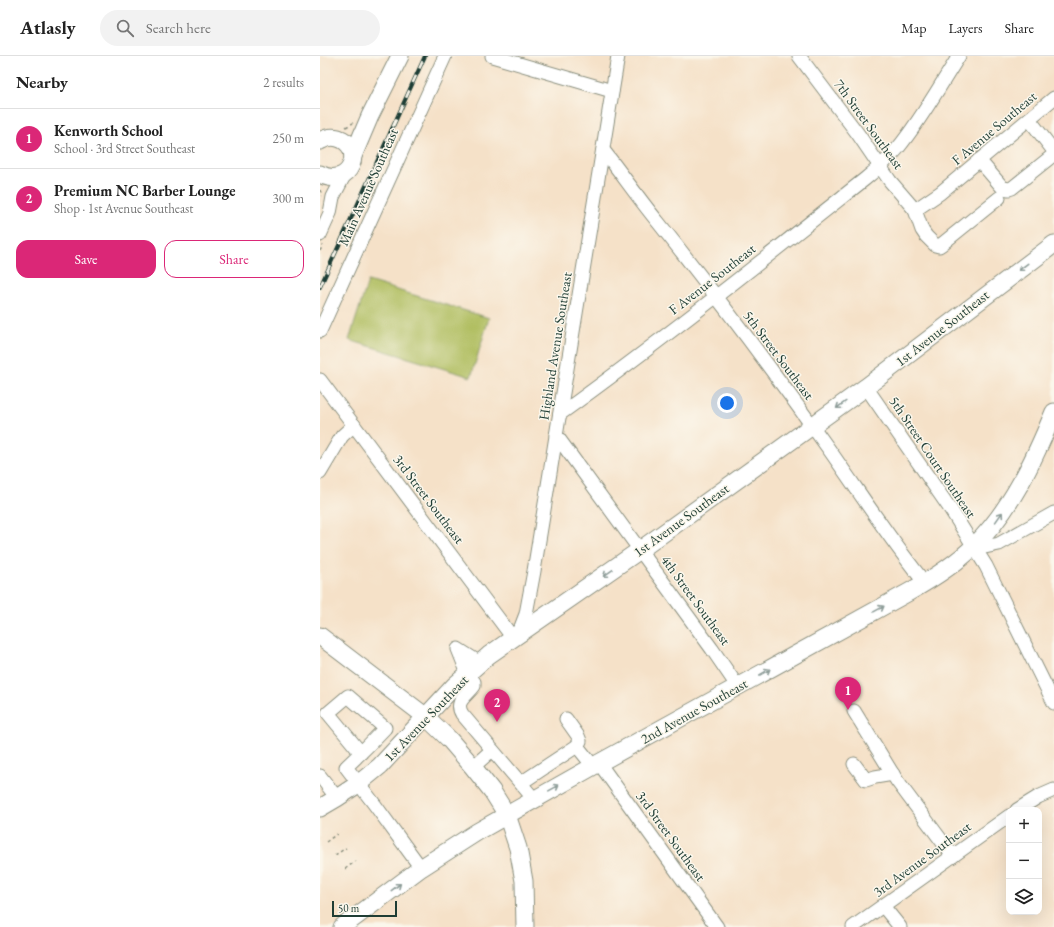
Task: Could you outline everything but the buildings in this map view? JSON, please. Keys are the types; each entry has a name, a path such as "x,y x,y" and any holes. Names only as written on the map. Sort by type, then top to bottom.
{"main road":[{"path":"320,174 332,178 339,177 345,174 349,169 352,163 363,118 400,56"},
{"path":"320,142 329,137 342,133 363,118"},
{"path":"342,133 342,139 352,150 353,156"},
{"name":"1st Avenue Southeast","path":"320,808 358,784 380,766 455,685 474,668 513,638 640,550 812,426 1054,244"},
{"name":"2nd Avenue Southeast","path":"342,927 421,868 477,832 534,799 924,584 956,562 974,546 994,524 1015,492 1036,454 1054,412"},
{"path":"320,636 425,716 449,739 492,791 507,815 518,848 524,880 525,927"}],"street":[{"name":"Main Avenue Southeast","path":"320,331 445,56"},
{"path":"492,56 612,91"},
{"name":"Highland Avenue Southeast","path":"513,638 521,627 526,614 537,556 618,56"},
{"name":"7th Street Southeast","path":"799,56 858,134 890,181 915,210"},
{"name":"F Avenue Southeast","path":"560,414 716,297 865,180 897,149 910,133 959,56"},
{"name":"F Avenue Southeast","path":"915,210 940,193 1054,98"},
{"path":"980,160 1003,188 1009,189 1052,156 1054,153 1053,150 1029,119"},
{"name":"5th Street Southeast","path":"603,150 716,297 828,447 924,584"},
{"path":"320,174 330,213 320,234"},
{"path":"327,197 345,174"},
{"path":"915,210 922,230 931,242 939,246 999,198"},
{"name":"3rd Street Southeast","path":"320,380 513,638"},
{"name":"5th Street Court Southeast","path":"866,386 974,546"},
{"path":"320,473 342,436 354,425"},
{"name":"4th Street Southeast","path":"556,435 738,687"},
{"path":"974,546 985,547 999,544 1054,513"},
{"path":"974,546 986,566 1054,703"},
{"path":"474,668 474,686 458,705 459,710 534,799"},
{"path":"361,753 328,713 348,696 385,728 375,739 361,753 346,767 421,868"},
{"path":"854,711 893,774 953,856"},
{"path":"520,783 577,746 580,741 578,736 566,719"},
{"path":"375,739 391,754"},
{"name":"3rd Street Southeast","path":"577,746 596,765 717,927"},
{"path":"473,767 492,750"},
{"path":"854,764 866,780 893,774"},
{"path":"320,776 337,798"},
{"path":"1022,807 1038,797 1054,790"},
{"name":"3rd Avenue Southeast","path":"853,927 1006,818"},
{"path":"884,906 900,927"}],"path":[{"path":"342,133 363,118"},
{"path":"320,190 327,197"},
{"path":"326,842 337,834"},
{"path":"335,855 346,848"},
{"path":"345,869 356,861"}],"green space":[{"path":"368,281 489,318 471,377 349,340"}],"railway":[{"path":"320,287 425,56"}],"place":[{"name":"Kenworth School","path":"848,710"},
{"name":"Premium NC Barber Lounge","path":"497,722"}]}
